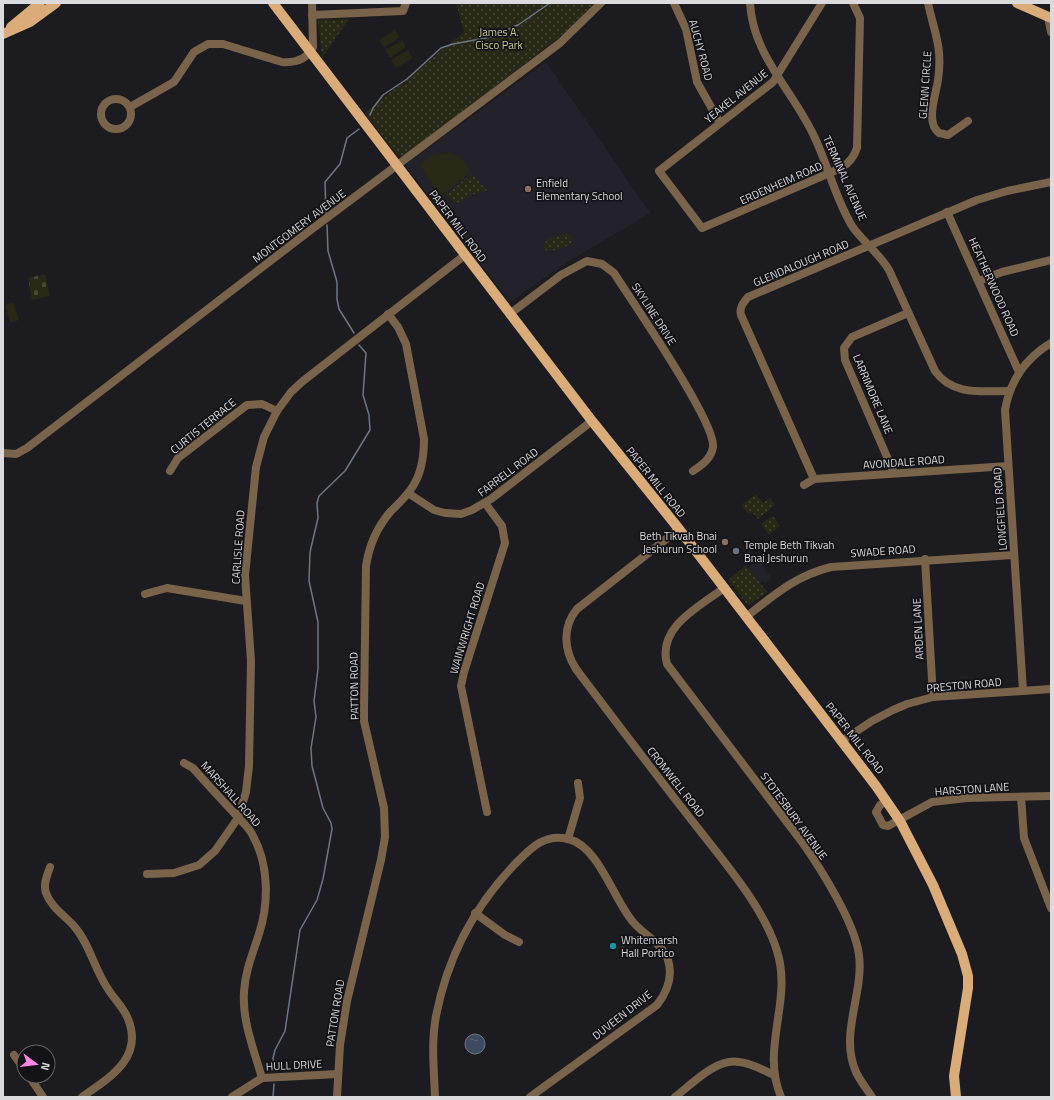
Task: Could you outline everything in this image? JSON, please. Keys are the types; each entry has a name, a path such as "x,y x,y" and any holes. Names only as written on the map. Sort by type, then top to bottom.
{"main road":[{"path":"3,34 40,3"},
{"path":"3,34 30,22 56,3"},
{"name":"PAPER MILL ROAD","path":"273,3 592,421 724,588 887,801 900,821 933,885 962,954 968,976 968,988 954,1076 956,1097"},
{"path":"1018,3 1050,17"}],"street":[{"path":"130,107 174,82 194,52 208,44 223,44 282,62 298,60 311,52 314,47 312,3"},
{"name":"MONTGOMERY AVENUE","path":"3,454 16,454 27,448 308,232 560,43 601,3"},
{"name":"AUCHY ROAD","path":"674,3 686,29 698,82 720,123"},
{"name":"TERMINAL AVENUE","path":"750,3 752,21 762,52 804,116 852,226 883,259 890,270 935,371 946,383 964,391 1009,391"},
{"name":"YEAKEL AVENUE","path":"702,228 658,171 773,82 822,3"},
{"name":"ERDENHEIM ROAD","path":"702,228 848,164 858,148 860,18 853,3"},
{"name":"GLENN CIRCLE","path":"928,3 937,35 939,51 939,78 932,114 934,126 939,133 948,135 968,121"},
{"path":"312,15 405,7"},
{"path":"1050,17 1051,32"},
{"name":"GLENDALOUGH ROAD","path":"814,480 740,311 748,298 947,212 1007,191 1051,182"},
{"name":"HEATHERWOOD ROAD","path":"947,212 1019,372"},
{"name":"CARLISLE ROAD","path":"147,874 174,873 199,864 215,851 238,818 246,792 249,766 251,661 245,575 256,466 264,437 277,411 291,392 303,381 465,255"},
{"path":"979,281 1002,272 1051,260"},
{"name":"SKYLINE DRIVE","path":"511,313 561,275 587,261 602,264 614,273 669,357 711,432 713,447 705,463 692,471"},
{"name":"LARRIMORE LANE","path":"894,473 845,360 844,348 852,337 908,313"},
{"name":"PATTON ROAD","path":"337,1097 338,1074 347,1001 381,860 385,837 384,803 364,721 366,566 370,547 377,531 390,512 408,493 417,479 421,467 424,439 406,344 398,328 388,314"},
{"name":"LONGFIELD ROAD","path":"1023,691 1013,555 1005,410 1009,391 1019,372 1036,354 1051,343"},
{"name":"CURTIS TERRACE","path":"170,471 178,458 247,405 259,403 277,411"},
{"name":"FARRELL ROAD","path":"408,493 434,510 447,514 465,512 485,503 592,421"},
{"name":"AVONDALE ROAD","path":"804,485 814,480 894,473 1008,466"},
{"name":"WAINWRIGHT ROAD","path":"485,503 502,526 505,543 464,672 462,686 487,812"},
{"name":"CROMWELL ROAD","path":"678,529 584,602 571,619 566,633 566,645 569,657 576,669 740,884 770,933 779,957 782,978 773,1053 774,1075 781,1097"},
{"name":"SWADE ROAD","path":"746,617 790,583 822,569 925,559 1013,555"},
{"name":"ARDEN LANE","path":"925,559 933,697"},
{"path":"145,594 167,588 246,602"},
{"name":"STOTESBURY AVENUE","path":"724,588 674,628 665,646 666,664 802,842 814,860 850,924 856,941 860,965 851,1028 850,1048 855,1071 872,1097"},
{"name":"PRESTON ROAD","path":"842,742 872,721 892,710 933,697 1051,689"},
{"name":"MARSHALL ROAD","path":"184,763 193,768 248,827 258,845 264,874 265,911 260,932 247,970 244,1003 248,1032 262,1078"},
{"path":"435,1097 432,1052 436,1017 454,957 475,913 502,878 533,846 547,839 568,839 580,798 578,783"},
{"name":"HARSTON LANE","path":"887,801 880,805 876,812 882,824 888,826 900,821 932,802 1051,796"},
{"path":"1021,797 1024,838 1051,908"},
{"name":"DUVEEN DRIVE","path":"530,1097 657,1005 663,996 669,980 669,966 664,952 629,917 588,850 568,839"},
{"path":"50,867 45,886 47,895 52,904 82,936 92,955 97,973 125,1012 132,1033 127,1057 116,1073 82,1097"},
{"path":"475,913 505,935 520,942"},
{"path":"675,1097 711,1071 729,1062 739,1062 751,1065 774,1075"},
{"name":"HULL DRIVE","path":"232,1097 262,1078 338,1074"},
{"path":"35,1084 44,1097"}],"shaded area":[{"name":"Enfield Elementary School","path":"546,62 650,213 566,263 510,302 405,165"},
{"path":"758,560 772,578 765,583 763,581 760,583 748,568"}],"green space":[{"name":"James A. Cisco Park","path":"456,3 597,3 575,25 404,156 397,155 365,113 464,32"},
{"path":"349,19 322,58 318,20"},
{"path":"395,30 400,37 384,48 379,40"},
{"path":"402,40 406,47 390,58 385,50"},
{"path":"408,50 413,58 396,68 391,60"},
{"path":"447,152 455,154 462,159 467,165 469,173 444,196 437,196 434,187 424,172 421,164 433,155"},
{"path":"472,174 487,190 454,203 446,195"},
{"path":"568,233 573,238 570,245 552,251 547,251 544,248 546,240"},
{"path":"45,274 50,296 32,300 28,278"},
{"path":"13,302 19,320 10,323 5,305"},
{"path":"756,494 763,503 770,498 775,505 758,519 752,512 748,514 741,505"},
{"path":"773,516 780,526 769,535 761,524"},
{"path":"746,565 767,592 749,605 728,580"}],"water":[{"path":"471,1034 479,1034 485,1040 485,1048 479,1054 471,1054 465,1048 465,1040"}],"waterway":[{"path":"370,115 373,108 383,95 407,79 441,48 453,44 491,37 518,25 550,3"},
{"path":"326,215 325,182 340,164 347,138 359,129"},
{"path":"327,225 328,251 337,282 337,299 339,309 354,333"},
{"path":"274,1064 273,1058 275,1050 285,1031 300,930 317,900 323,879 332,829 331,823 323,808 312,766 311,748 316,717 314,701 318,669 318,622 309,581 310,552 318,518 317,503 319,496 345,471 370,430 369,415 363,395 366,353 359,345"},
{"path":"273,1097 274,1084"}],"place":[{"name":"Enfield Elementary School","path":"528,189"},
{"name":"Beth Tikvah Bnai Jeshurun School","path":"725,542"},
{"name":"Temple Beth Tikvah Bnai Jeshurun","path":"736,551"},
{"name":"Whitemarsh Hall Portico","path":"613,946"}]}
